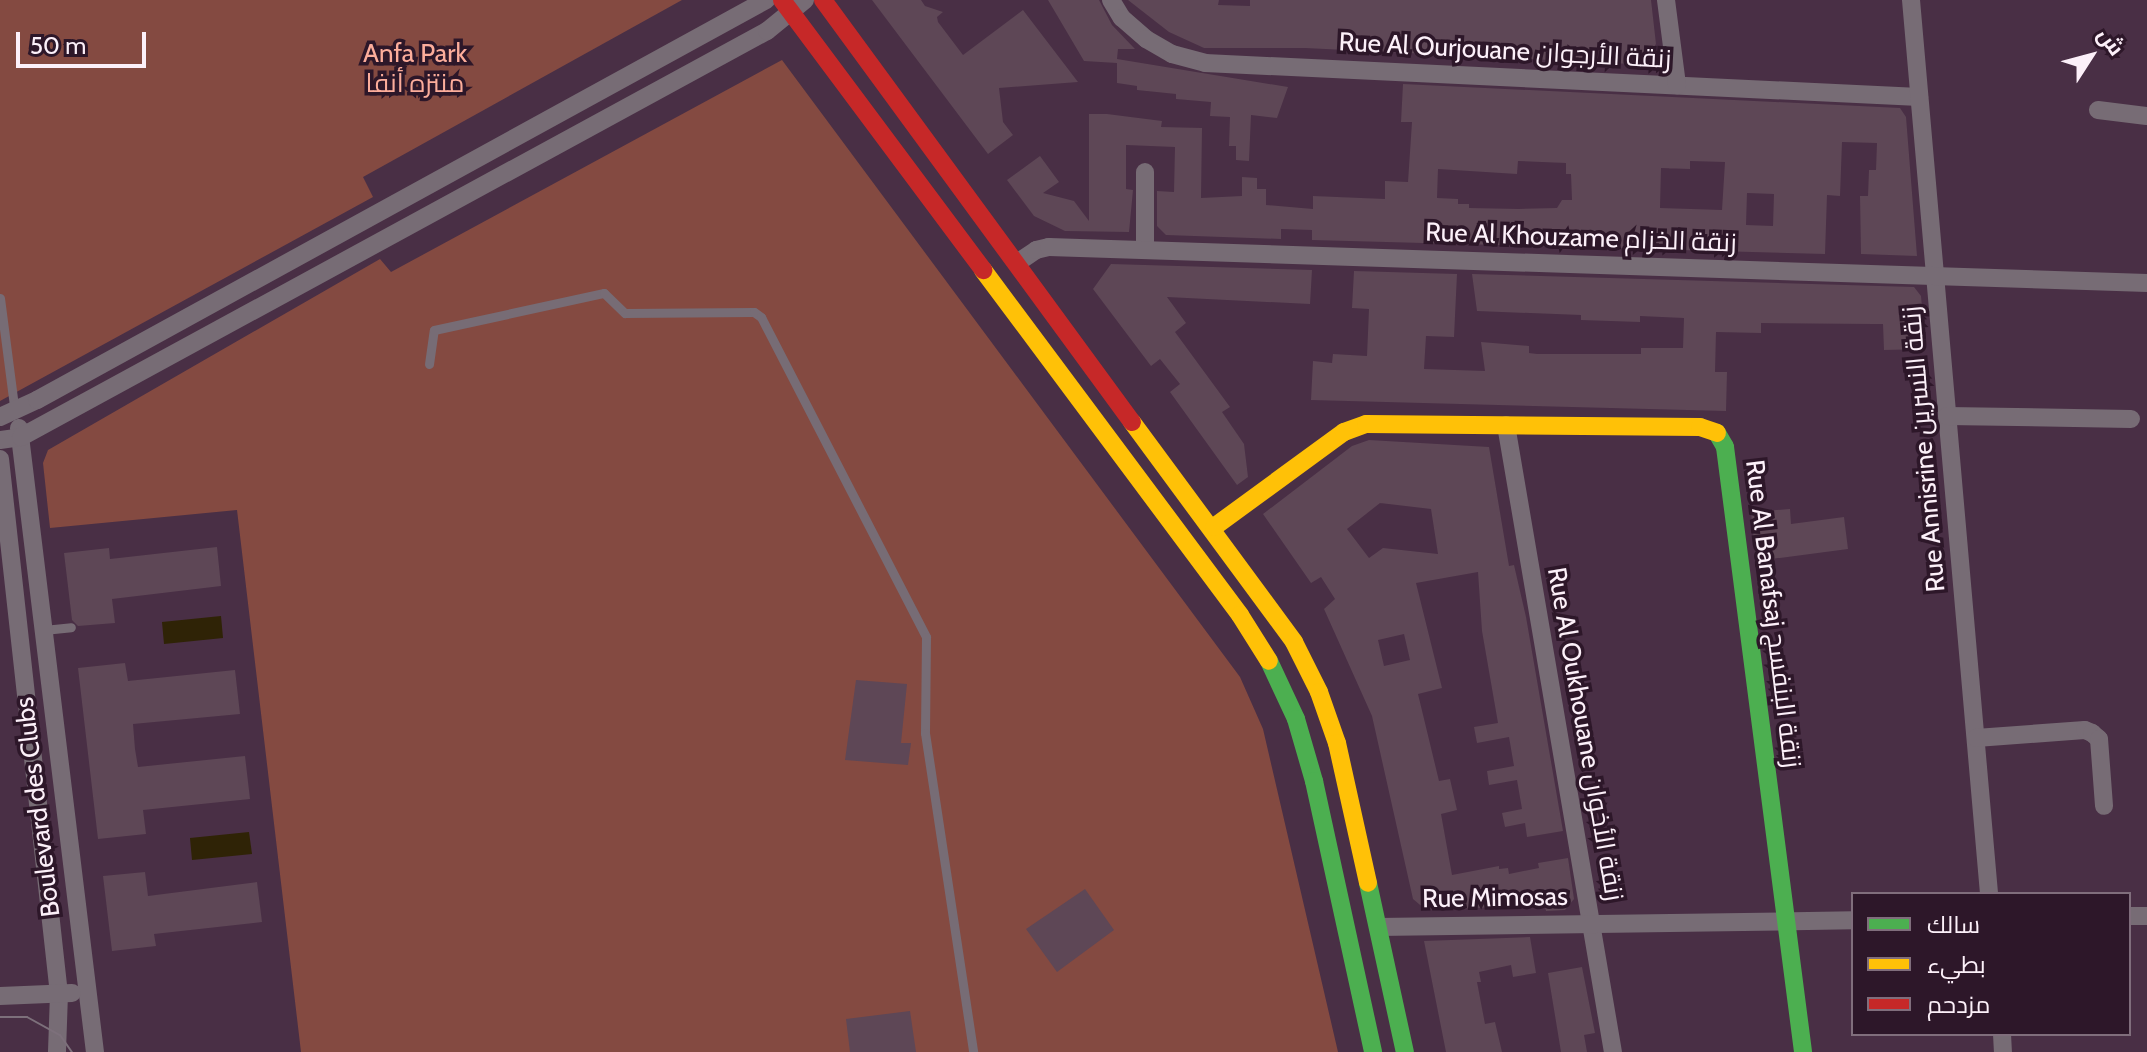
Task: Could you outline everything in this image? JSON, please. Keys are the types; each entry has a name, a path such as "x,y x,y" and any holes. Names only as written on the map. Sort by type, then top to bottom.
{"main road":[{"path":"823,0 1281,618 1329,715 1405,1052"},
{"path":"793,4 1240,615 1270,662 1296,719 1314,781 1373,1052"},
{"name":"Rue Al Banafsaj زنقة البنفسج","path":"1214,527 1354,427 1506,425 1700,427 1714,430 1723,440 1803,1052"}],"street":[{"path":"7,415 766,0"},
{"name":"Rue Al Ourjouane زنقة الأرجوان","path":"1111,0 1122,18 1159,48 1205,63 1919,97"},
{"path":"1666,0 1677,85"},
{"name":"Rue Annisrine زنقة النسرين","path":"1911,0 1989,892"},
{"path":"0,440 21,437 767,31 793,4"},
{"path":"2098,110 2147,116"},
{"path":"1145,172 1145,250"},
{"name":"Rue Al Khouzame زنقة الخزام","path":"1017,263 1047,247 2147,283"},
{"name":"Boulevard des Clubs","path":"7,415 21,437 95,1052"},
{"path":"1947,416 2131,419"},
{"name":"Rue Al Oukhouane زنقة الأخوان","path":"1506,425 1613,1052"},
{"name":"Boulevard des Clubs","path":"0,459 59,994 57,1052"},
{"path":"1976,738 2085,730 2092,733 2099,739 2104,806"},
{"name":"Rue Mimosas","path":"1378,927 1590,921 1851,920"},
{"path":"0,996 86,992"}],"lane":[{"path":"429,364 434,330 604,293 625,313 754,312 761,317 926,637 926,742 973,1052"},
{"path":"0,298 7,415"},
{"path":"44,630 71,627"}],"green space":[{"name":"Anfa Park منتزه أنفا","path":"0,0 682,0 363,177 373,197 0,401"},
{"path":"782,60 1240,677 1263,729 1338,1052 301,1052 237,510 50,528 43,463 48,450 380,259 391,272"}],"shaded area":[{"path":"221,616 223,638 164,644 162,622"},
{"path":"249,832 252,854 192,860 190,838"}],"building":[{"path":"872,0 921,0 925,6 943,12 937,17 938,22 963,55 1023,10 1078,82 999,88 1003,122 1013,135 988,154"},
{"path":"1048,0 1099,0 1112,25 1135,49 1118,49 1117,59 1288,87 1277,118 1251,115 1249,161 1236,160 1236,146 1229,146 1230,117 1210,116 1211,102 1176,99 1176,94 1137,90 1137,86 1117,83 1117,63 1084,61"},
{"path":"1128,0 1219,0 1218,5 1250,6 1250,0 1651,0 1656,44 1645,59 1631,64 1305,48 1204,48 1169,32"},
{"path":"1403,84 1900,108 1906,117 1917,256 1861,254 1860,196 1868,196 1869,170 1876,170 1877,143 1842,142 1840,196 1827,195 1825,254 1312,240 1312,230 1281,229 1281,239 1166,235 1157,226 1157,191 1174,192 1175,147 1126,145 1126,189 1133,190 1129,232 1065,231 1034,216 1007,180 1040,156 1059,182 1043,193 1074,201 1089,221 1089,114 1107,114 1162,121 1161,127 1202,128 1201,198 1242,196 1242,177 1257,178 1257,189 1266,189 1266,205 1313,209 1313,196 1385,199 1385,181 1408,182 1412,122 1401,122","holes":["1518,161 1566,163 1566,174 1571,174 1572,200 1562,200 1557,208 1519,209 1469,208 1469,204 1458,204 1458,199 1437,198 1438,169 1517,174","1690,161 1725,162 1722,210 1660,208 1661,168 1690,169","1747,193 1774,194 1773,226 1746,225"]},
{"path":"1111,264 1312,270 1310,304 1167,297 1186,323 1175,332 1230,407 1222,412 1244,444 1248,477 1237,485 1170,392 1180,384 1160,359 1151,366 1093,289"},
{"path":"1354,271 1457,274 1454,337 1426,336 1424,369 1485,371 1481,342 1529,346 1529,353 1537,354 1641,354 1641,348 1683,348 1684,318 1640,316 1640,322 1581,320 1581,315 1477,311 1472,274 1914,287 1921,296 1926,349 1884,350 1883,324 1761,323 1761,333 1716,332 1715,372 1727,372 1726,411 1311,400 1313,361 1332,363 1333,354 1367,356 1369,309 1352,308"},
{"path":"1369,440 1489,447 1509,566 1514,565 1526,617 1563,831 1527,837 1525,823 1505,827 1502,813 1522,809 1517,780 1489,785 1487,771 1514,766 1509,737 1477,743 1474,727 1498,723 1482,631 1478,572 1416,583 1442,688 1418,694 1439,781 1450,779 1457,810 1441,814 1452,875 1499,866 1499,869 1508,868 1509,874 1539,868 1538,863 1568,858 1574,899 1565,910 1546,911 1545,907 1522,906 1426,910 1413,899 1372,716 1324,609 1335,599 1321,577 1311,583 1263,514 1352,446","holes":["1380,503 1431,509 1438,554 1383,548 1369,558 1347,529","1404,634 1410,660 1384,666 1378,640"]},
{"path":"1790,509 1791,524 1844,517 1848,549 1756,561 1751,512"},
{"path":"217,547 221,586 112,599 115,623 78,626 72,620 64,553 109,548 110,559"},
{"path":"125,663 128,681 235,670 240,714 133,724 135,749 138,767 245,756 250,799 143,810 146,834 98,839 78,668"},
{"path":"856,680 907,684 901,743 911,743 908,765 845,760"},
{"path":"145,872 148,896 257,882 262,922 154,934 156,946 112,951 103,876"},
{"path":"1085,889 1114,930 1057,972 1026,929"},
{"path":"1530,937 1536,973 1513,977 1511,965 1479,972 1481,982 1477,982 1485,1024 1495,1022 1502,1052 1446,1052 1424,941"},
{"path":"1582,967 1595,1033 1584,1035 1587,1052 1561,1052 1548,973"},
{"path":"910,1011 916,1052 850,1052 846,1019"}],"tram line":[{"path":"0,1017 27,1017 60,1035 72,1052"}],"traffic: fast":[{"path":"1717,433 1725,447 1803,1052"},
{"path":"1269,661 1296,719 1314,781 1373,1052"},
{"path":"1368,883 1405,1052"}],"traffic: slow":[{"path":"983,270 1240,615 1269,661"},
{"path":"1132,422 1294,642 1319,692 1337,743 1368,883"},
{"path":"1214,527 1344,432 1366,424 1700,427 1717,433"}],"traffic: jam":[{"path":"782,0 983,270"},
{"path":"823,0 1132,422"}]}
